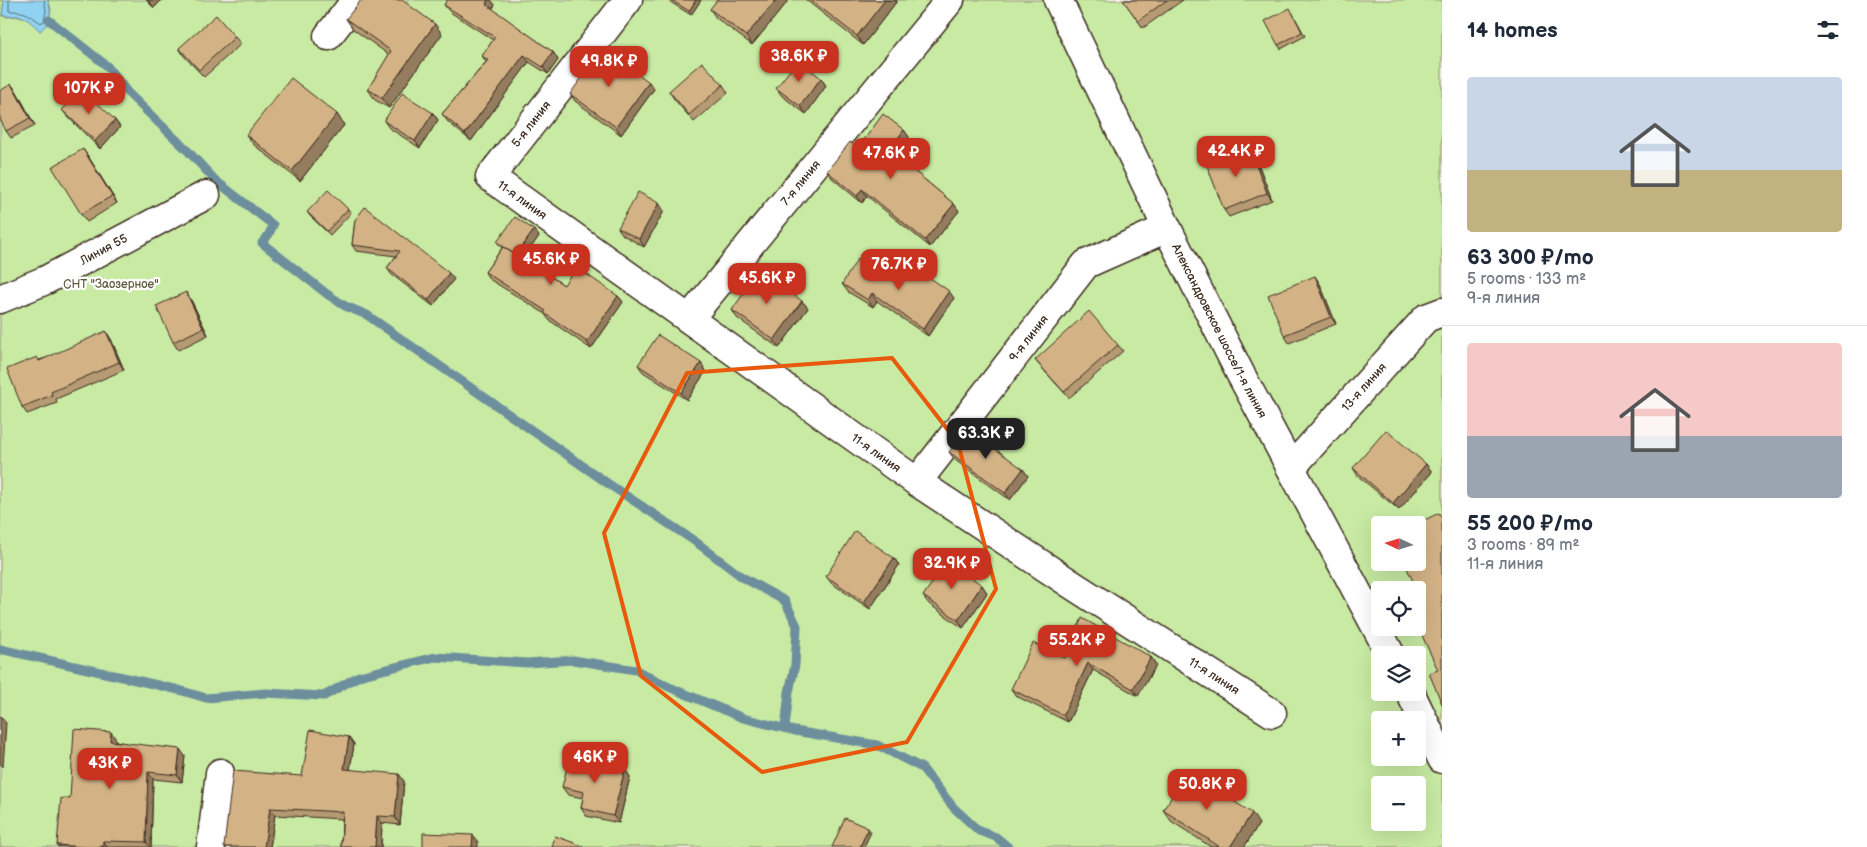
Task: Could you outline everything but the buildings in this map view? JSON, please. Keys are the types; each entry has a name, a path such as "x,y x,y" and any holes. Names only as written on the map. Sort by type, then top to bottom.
{"street":[{"path":"328,36 356,0"},
{"name":"5-я линия","path":"490,177 628,0"},
{"name":"7-я линия","path":"689,319 950,0"},
{"name":"Александровское шоссе/1-я линия","path":"1058,0 1167,228 1257,407 1386,646"},
{"name":"11-я линия","path":"490,177 917,482 1074,586 1272,713"},
{"name":"Линия 55","path":"0,299 46,280 206,195"},
{"name":"9-я линия","path":"917,482 1086,264 1167,228"},
{"name":"13-я линия","path":"1291,468 1426,318 1442,312"},
{"path":"1414,701 1442,759"},
{"path":"211,847 220,773"}],"highlighted area":[{"path":"892,358 958,443 996,589 907,742 762,772 641,676 604,533 687,373"}],"green space":[{"name":"СНТ \"Заозерное\"","path":"0,0 4,0 2,16 15,16 48,25 51,9 48,0 1442,0 1442,847 0,847"}],"water":[{"path":"4,0 48,0 50,13 44,28 40,31 22,17 2,15"}],"waterway":[{"path":"49,20 107,66 128,93 215,180 273,225 262,243 327,294 345,306 367,315 613,487 696,542 742,577 785,601 797,626 795,665 789,692 785,728"},
{"path":"0,649 179,690 206,698 265,693 324,696 359,676 435,657 527,663 573,660 636,670 669,687 743,718 795,731 877,745 922,768 954,808 979,831 996,837 1008,847"}]}
